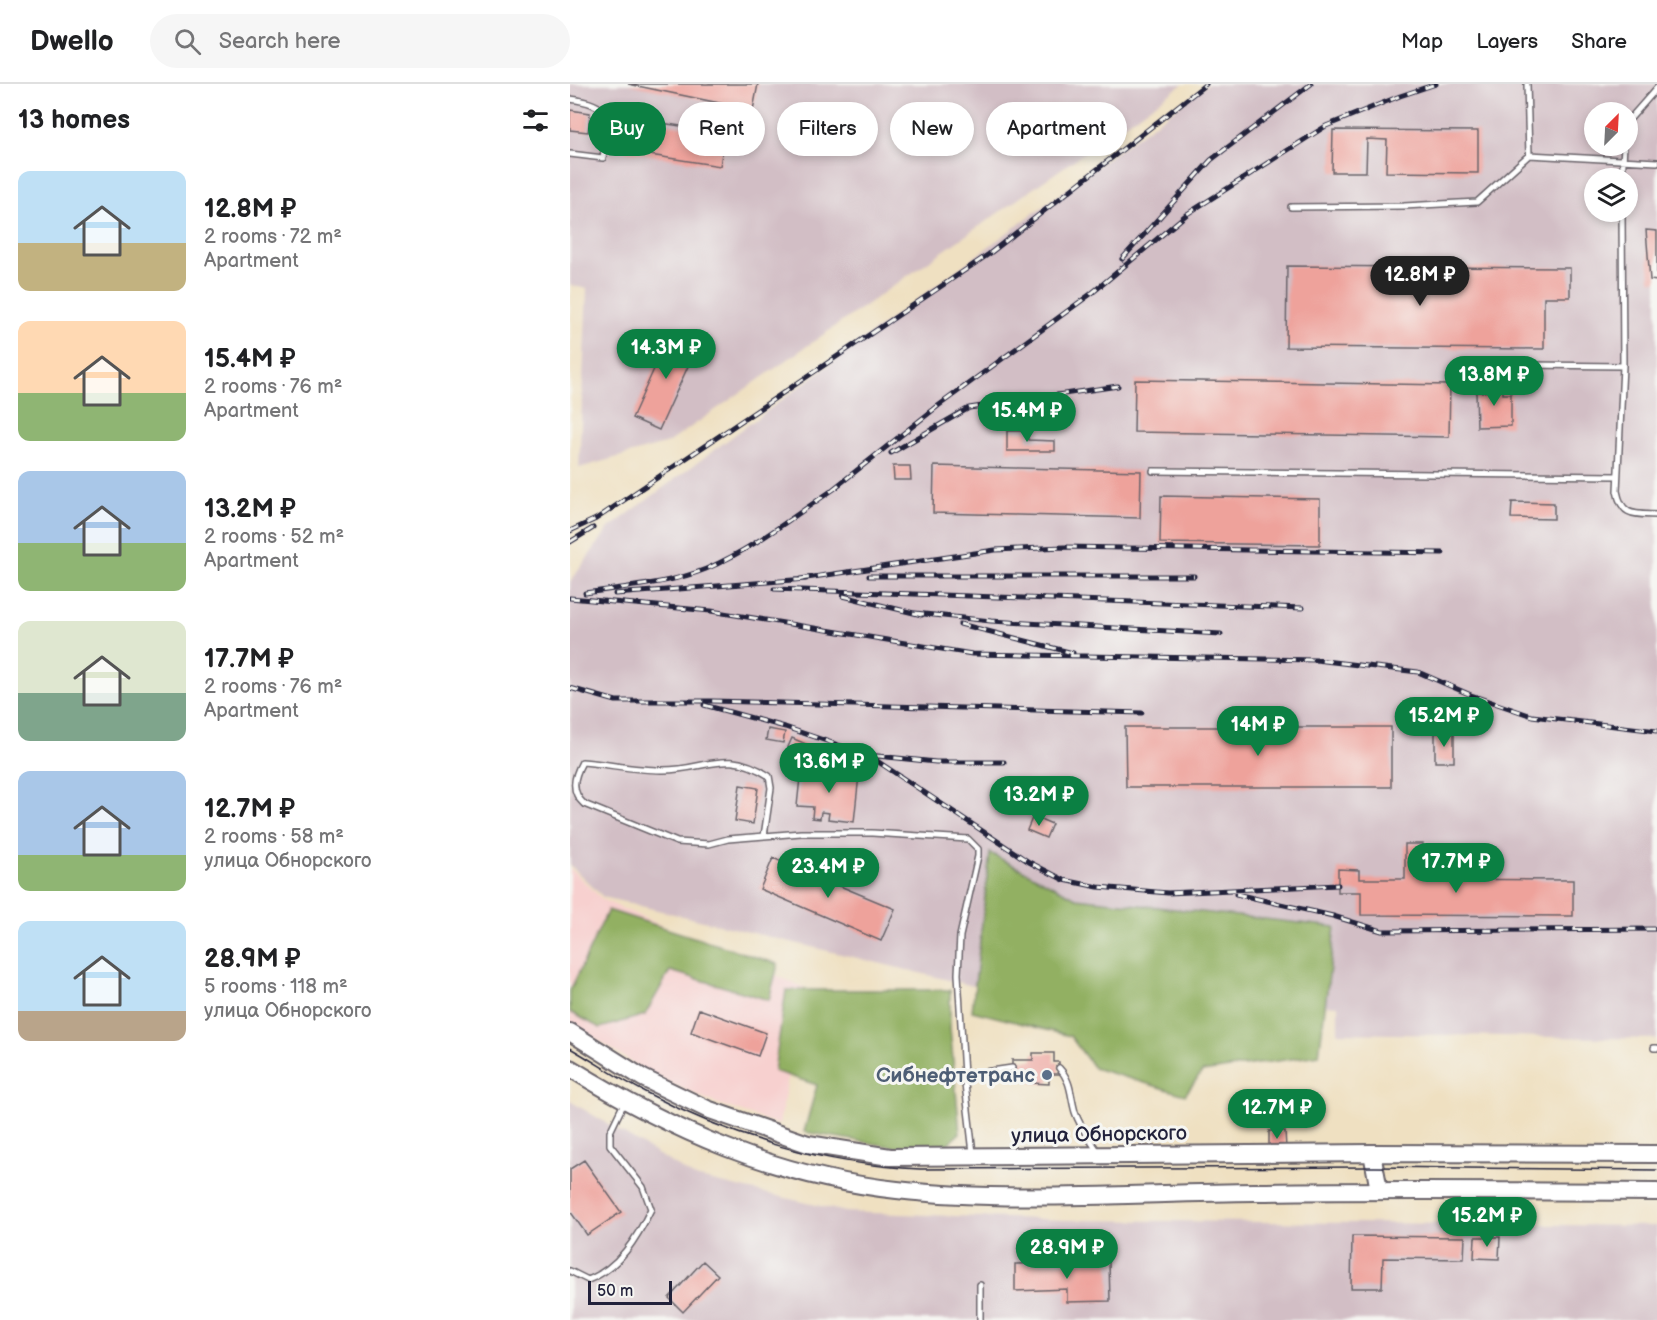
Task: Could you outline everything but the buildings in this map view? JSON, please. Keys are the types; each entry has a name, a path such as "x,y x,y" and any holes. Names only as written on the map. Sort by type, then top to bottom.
{"main road":[{"name":"улица Обнорского","path":"570,1032 643,1078 707,1109 808,1144 890,1157 1372,1153 1657,1154"},
{"path":"570,1068 624,1101 694,1136 814,1175 897,1190 1011,1196 1379,1190 1657,1192"},
{"path":"1372,1153 1379,1190"}],"lane":[{"path":"1527,84 1529,155"},
{"path":"1638,110 1657,88"},
{"path":"570,99 594,102 602,108 607,119 603,158 570,154"},
{"path":"1291,207 1404,206 1477,202 1529,155 1622,162 1657,162"},
{"path":"1622,168 1623,156"},
{"path":"1622,222 1623,366 1617,477 1620,506 1635,514 1657,515"},
{"path":"1527,364 1623,366"},
{"path":"1153,471 1617,477"},
{"path":"764,836 771,788 769,776 750,764 724,761 663,770 582,762 575,774 573,786 576,797 584,804 659,837 677,842 709,844 801,833 872,833 968,839 978,849 960,936 958,974 972,1158"},
{"path":"964,1075 1012,1068"},
{"path":"1059,1068 1067,1077 1075,1112 1085,1134 1102,1156"},
{"path":"570,1271 588,1280 604,1274 637,1238 651,1209 643,1187 610,1145 610,1132 624,1101"},
{"path":"980,1286 980,1320"}],"shaded area":[{"path":"570,84 1183,84 1127,123 1127,102 986,102 986,156 1080,156 668,443 579,468 587,289 570,285"},
{"path":"1208,84 1657,84 1657,1039 1338,1033 1338,1006 986,989 603,897 570,865 570,582 609,528 1111,156 1127,156 1127,144"},
{"path":"570,868 603,900 805,988 779,1125 710,1101 648,1073 570,1022"},
{"path":"570,1101 695,1177 846,1212 1064,1220 1657,1226 1657,1320 570,1320"}],"green space":[{"path":"990,853 1076,898 1335,927 1319,1055 1202,1072 1185,1095 1094,1068 1070,1036 972,1011"},
{"path":"608,910 778,964 769,1000 670,971 645,1015 600,1028 570,1012 570,991"},
{"path":"786,990 950,990 950,1028 960,1133 936,1154 804,1132 817,1085 774,1071"}],"tram line":[{"path":"570,1048 635,1087 677,1108 744,1135 814,1155 884,1166 920,1169 1375,1167 1657,1170"}],"railway":[{"path":"570,531 596,519 989,254 1206,84"},
{"path":"1122,259 1211,160 1311,84"},
{"path":"832,490 938,406 1092,293 1187,214 1326,126 1436,84"},
{"path":"891,453 969,408 1118,386"},
{"path":"585,593 662,582 706,569 757,542 837,487"},
{"path":"570,542 593,528"},
{"path":"800,579 995,550 1064,547 1443,553"},
{"path":"869,576 1194,576"},
{"path":"615,594 806,579"},
{"path":"774,589 1303,608"},
{"path":"843,596 922,615"},
{"path":"570,598 711,611 972,654 1316,660 1418,672 1471,695 1532,716 1657,731"},
{"path":"915,613 991,621 1221,634"},
{"path":"960,624 1073,653"},
{"path":"570,688 616,701 713,701 1142,713"},
{"path":"704,705 785,727 868,755 936,762 1004,762"},
{"path":"868,755 1029,862 1064,880 1098,887 1168,893 1338,885"},
{"path":"1236,894 1333,916 1382,931 1657,929"}],"place":[{"name":"Сибнефтетранс","path":"1047,1075"}]}
